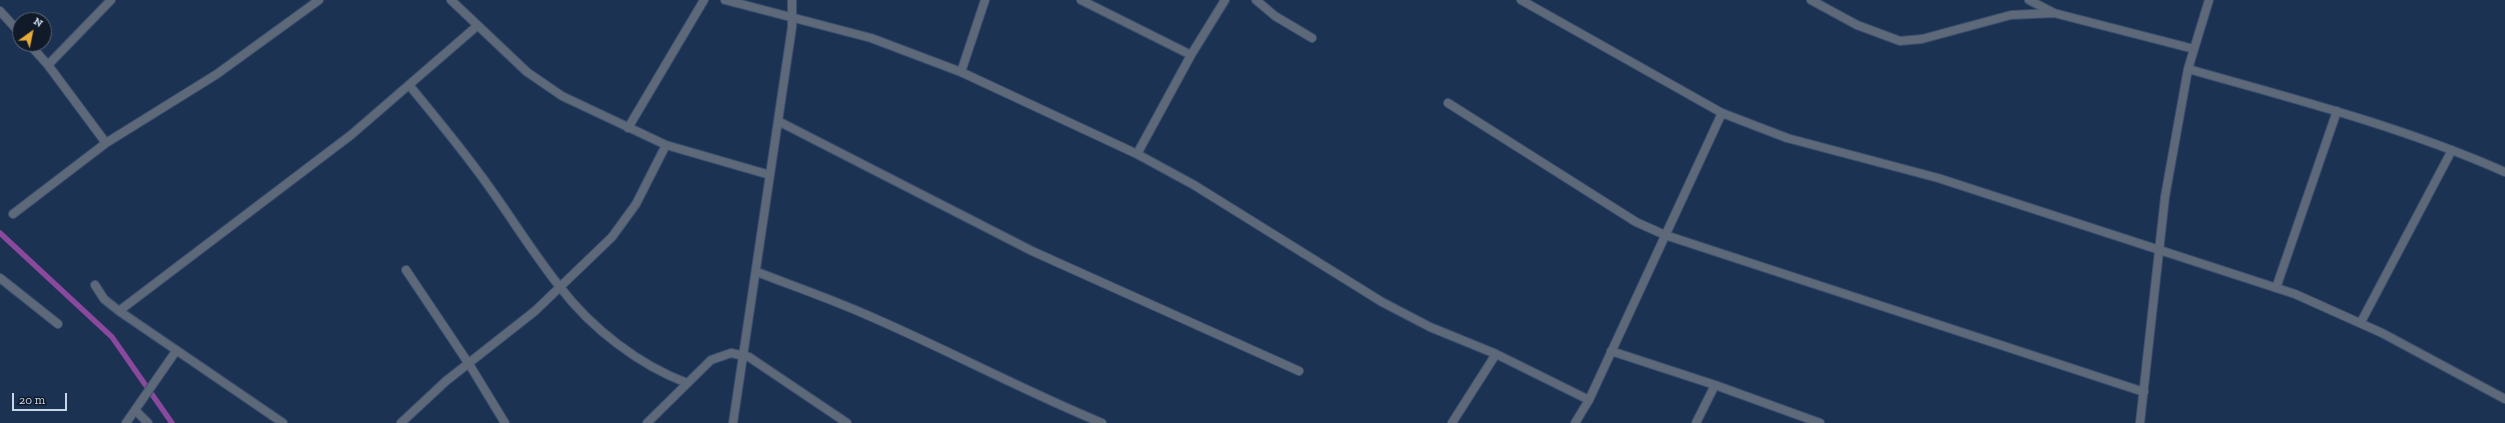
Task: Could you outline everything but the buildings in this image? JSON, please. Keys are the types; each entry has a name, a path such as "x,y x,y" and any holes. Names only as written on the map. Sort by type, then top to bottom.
{"street":[{"path":"48,65 111,0"},
{"path":"13,214 106,143 217,74 319,0"},
{"path":"451,0 527,72 562,96 666,145 770,175"},
{"path":"628,128 704,0"},
{"path":"726,0 822,23 871,38 961,72 1137,154 1194,185 1382,302 1430,327 1496,354 1589,400"},
{"path":"733,423 778,121 792,17 792,0"},
{"path":"961,72 984,0"},
{"path":"1081,0 1191,55"},
{"path":"1137,154 1191,55 1225,0"},
{"path":"1256,0 1275,16 1312,38"},
{"path":"1521,0 1722,113 1787,138 1938,178 2276,288 2361,322 2505,399"},
{"path":"1811,0 1857,25 1900,41 1922,39 2011,14 2054,13"},
{"path":"2029,0 2054,13 2194,49"},
{"path":"2140,423 2165,197 2188,69 2209,0"},
{"path":"0,11 12,24"},
{"path":"120,311 352,135 477,26"},
{"path":"37,52 106,143"},
{"path":"2188,69 2337,111 2452,150 2505,172"},
{"path":"409,85 480,173 560,287 600,330 651,365 687,383"},
{"path":"1448,103 1636,222 1665,235 2144,392"},
{"path":"2276,288 2337,111"},
{"path":"1575,423 1589,400 1722,113"},
{"path":"778,121 1032,251 1299,370"},
{"path":"401,423 425,399 507,334 560,287 612,237 636,204 666,145"},
{"path":"2361,322 2452,150"},
{"path":"406,270 469,364 505,423"},
{"path":"756,272 865,314 1030,393 1102,423"},
{"path":"0,278 58,324"},
{"path":"94,285 104,298 120,311 176,351 283,423"},
{"path":"126,423 176,351"},
{"path":"1611,351 1715,385 1820,423"},
{"path":"646,423 687,383 719,356 731,353 744,355 847,423"},
{"path":"1452,423 1496,354"},
{"path":"1696,423 1715,385"},
{"path":"134,410 148,423"}],"waterway":[{"path":"0,233 112,337 172,423"}]}
